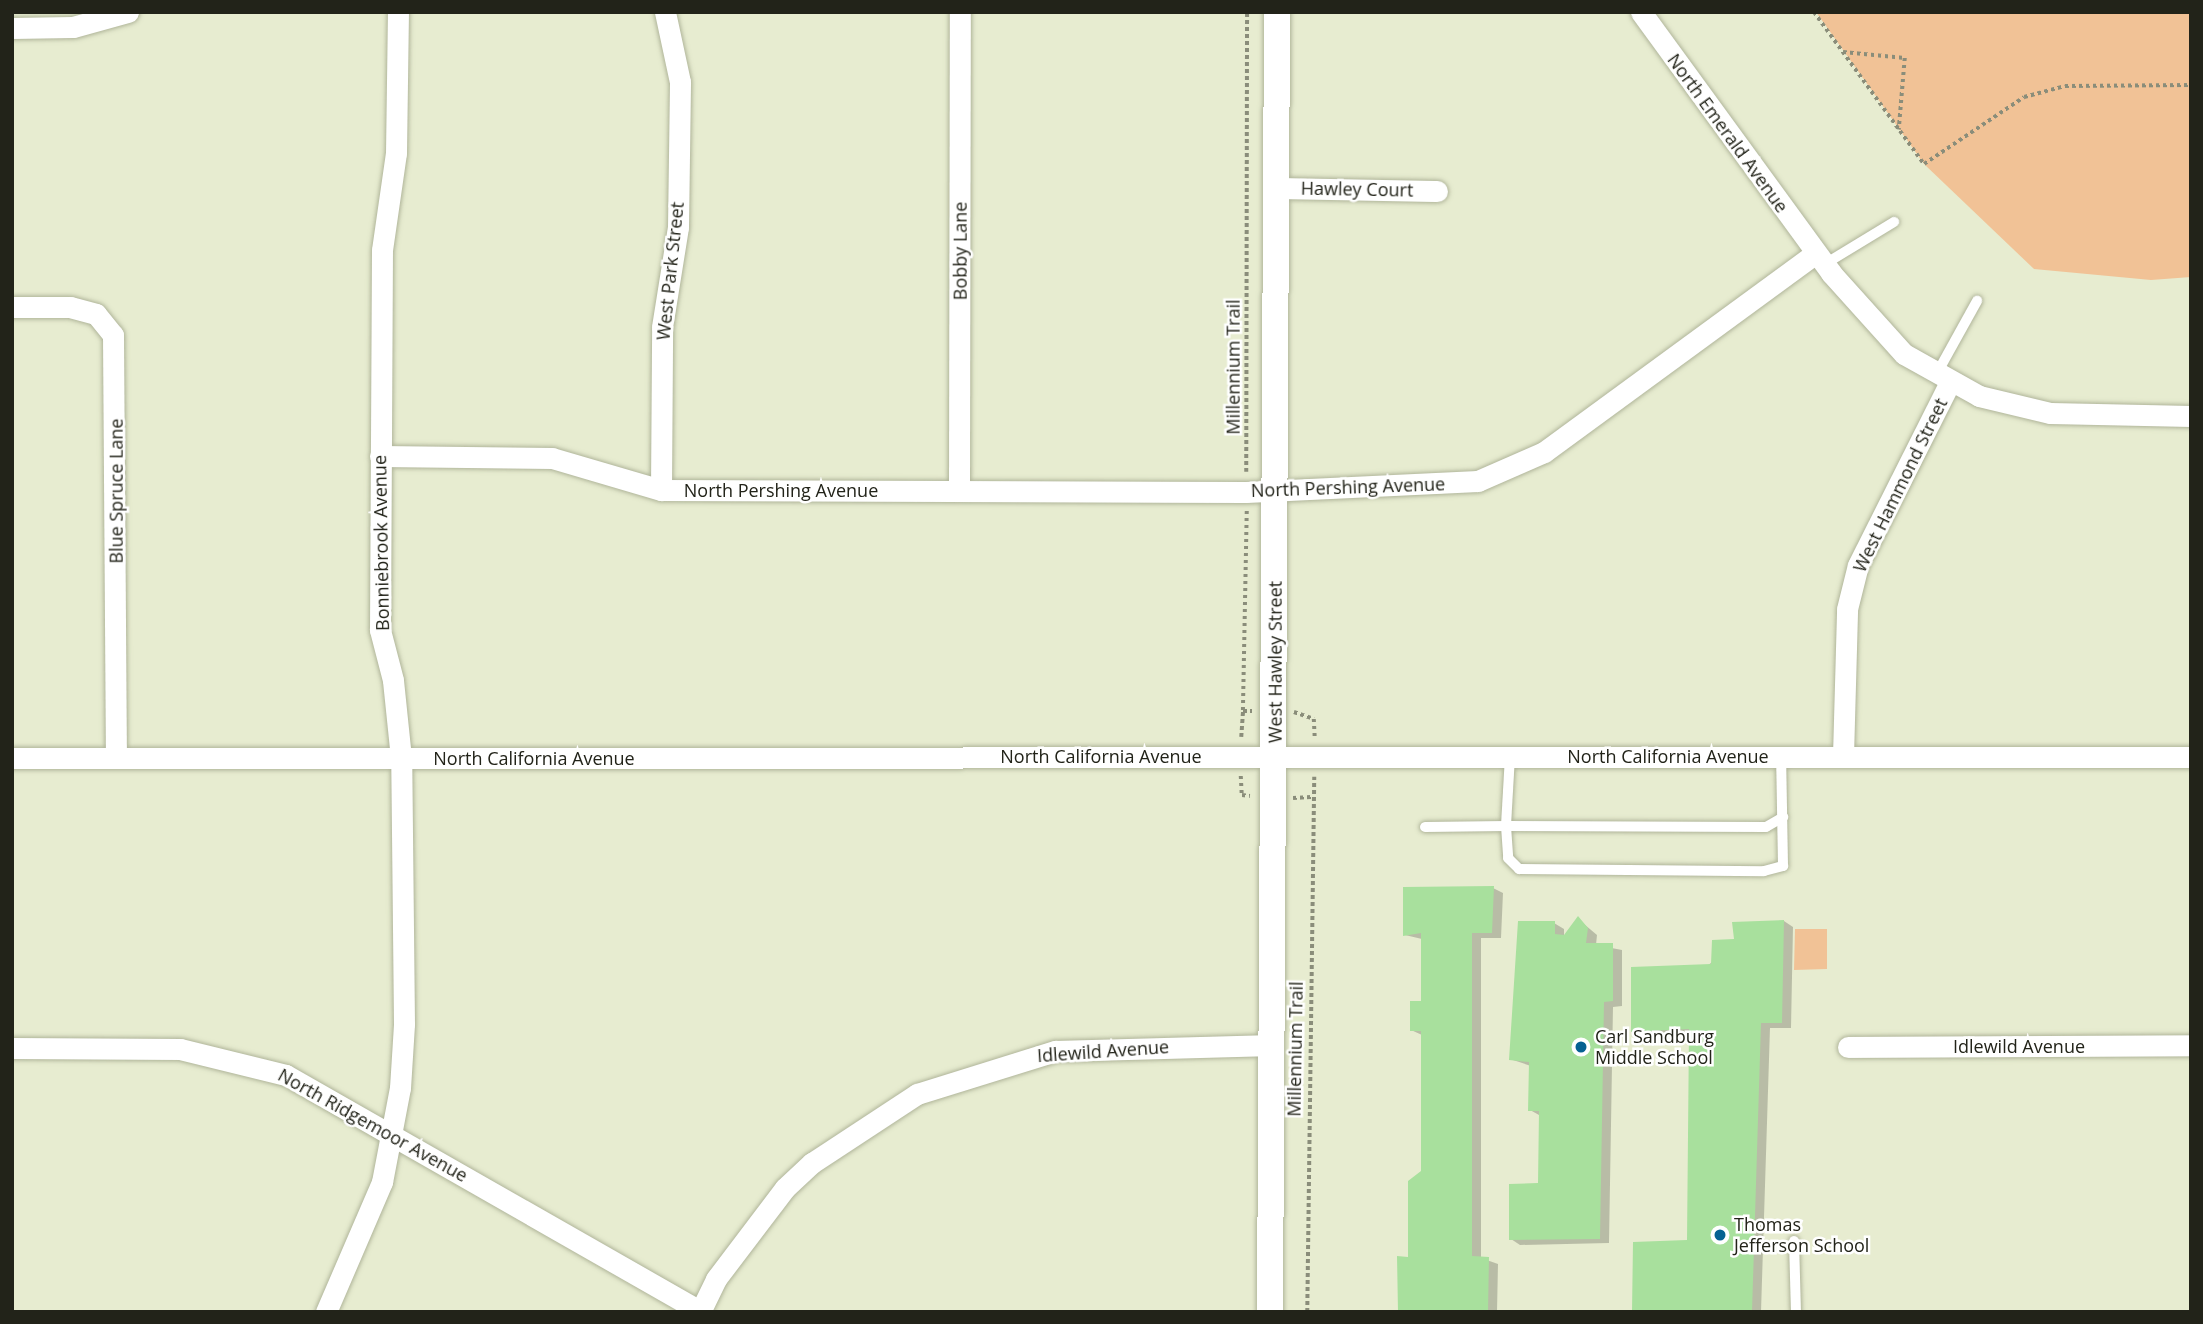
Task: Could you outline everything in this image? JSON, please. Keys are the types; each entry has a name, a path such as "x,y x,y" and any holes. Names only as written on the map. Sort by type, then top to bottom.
{"street":[{"path":"12,28 73,27 128,12"},
{"name":"Bonniebrook Avenue","path":"326,1312 367,1223 393,1133 404,1024 401,758 380,630 382,250 396,153 398,12"},
{"name":"West Park Street","path":"661,490 662,327 678,227 680,95 665,12"},
{"name":"Bobby Lane","path":"959,489 960,12"},
{"name":"West Hawley Street","path":"1270,1312 1277,12"},
{"name":"North Emerald Avenue","path":"1641,12 1820,259"},
{"name":"Hawley Court","path":"1276,188 1437,191"},
{"path":"1820,259 1869,322 1943,378 2050,413 2191,416"},
{"name":"North Pershing Avenue","path":"380,456 552,458 661,490 1246,492 1276,487 1415,488 1478,481 1544,452 1820,259"},
{"name":"Blue Spruce Lane","path":"12,307 70,307 96,314 113,335 116,758"},
{"name":"West Hammond Street","path":"1843,756 1846,609 1858,565 1943,378"},
{"name":"North California Avenue","path":"12,758 1275,755 2191,757"},
{"name":"Idlewild Avenue","path":"700,1312 716,1279 785,1188 811,1163 917,1094 1055,1051 1273,1045"},
{"name":"Idlewild Avenue","path":"1848,1046 2191,1045"},
{"name":"North Ridgemoor Avenue","path":"12,1048 180,1049 248,1061 393,1133 700,1312"}],"lane":[{"path":"1820,259 1894,222"},
{"path":"1943,378 1976,301"},
{"path":"1510,756 1506,826 1508,858 1519,869 1764,871 1783,866 1780,756"},
{"path":"1425,827 1766,827 1783,817"},
{"path":"1794,1241 1796,1312"}],"path":[{"name":"Millennium Trail","path":"1241,728 1246,492 1247,12"},
{"path":"1814,12 1924,164 2024,97 2065,86 2191,85"},
{"path":"1843,52 1905,58 1899,130"},
{"path":"1242,711 1254,711"},
{"path":"1305,712 1315,730"},
{"name":"Millennium Trail","path":"1307,1312 1311,797 1314,786"},
{"path":"1241,788 1248,796"},
{"path":"1302,798 1311,797"}],"shaded area":[{"path":"1816,12 2191,12 2191,277 2151,280 2034,269 1924,164"},
{"path":"1795,929 1827,929 1827,969 1794,970"}],"building":[{"path":"1494,886 1492,933 1472,933 1472,1256 1489,1257 1488,1312 1398,1312 1397,1256 1408,1257 1408,1181 1421,1171 1421,1031 1410,1031 1410,1001 1421,1001 1421,933 1403,936 1403,887"},
{"path":"1578,916 1588,928 1586,943 1613,943 1613,1001 1604,1002 1600,1239 1509,1240 1509,1184 1538,1183 1539,1111 1528,1111 1529,1062 1509,1060 1518,921 1555,921 1555,934 1564,935"},
{"path":"1784,920 1782,1023 1761,1023 1752,1312 1632,1312 1633,1242 1687,1240 1689,1029 1631,1032 1631,967 1711,964 1712,940 1734,939 1732,922"}],"place":[{"name":"Carl Sandburg Middle School","path":"1581,1047"},
{"name":"Thomas Jefferson School","path":"1720,1235"}]}
